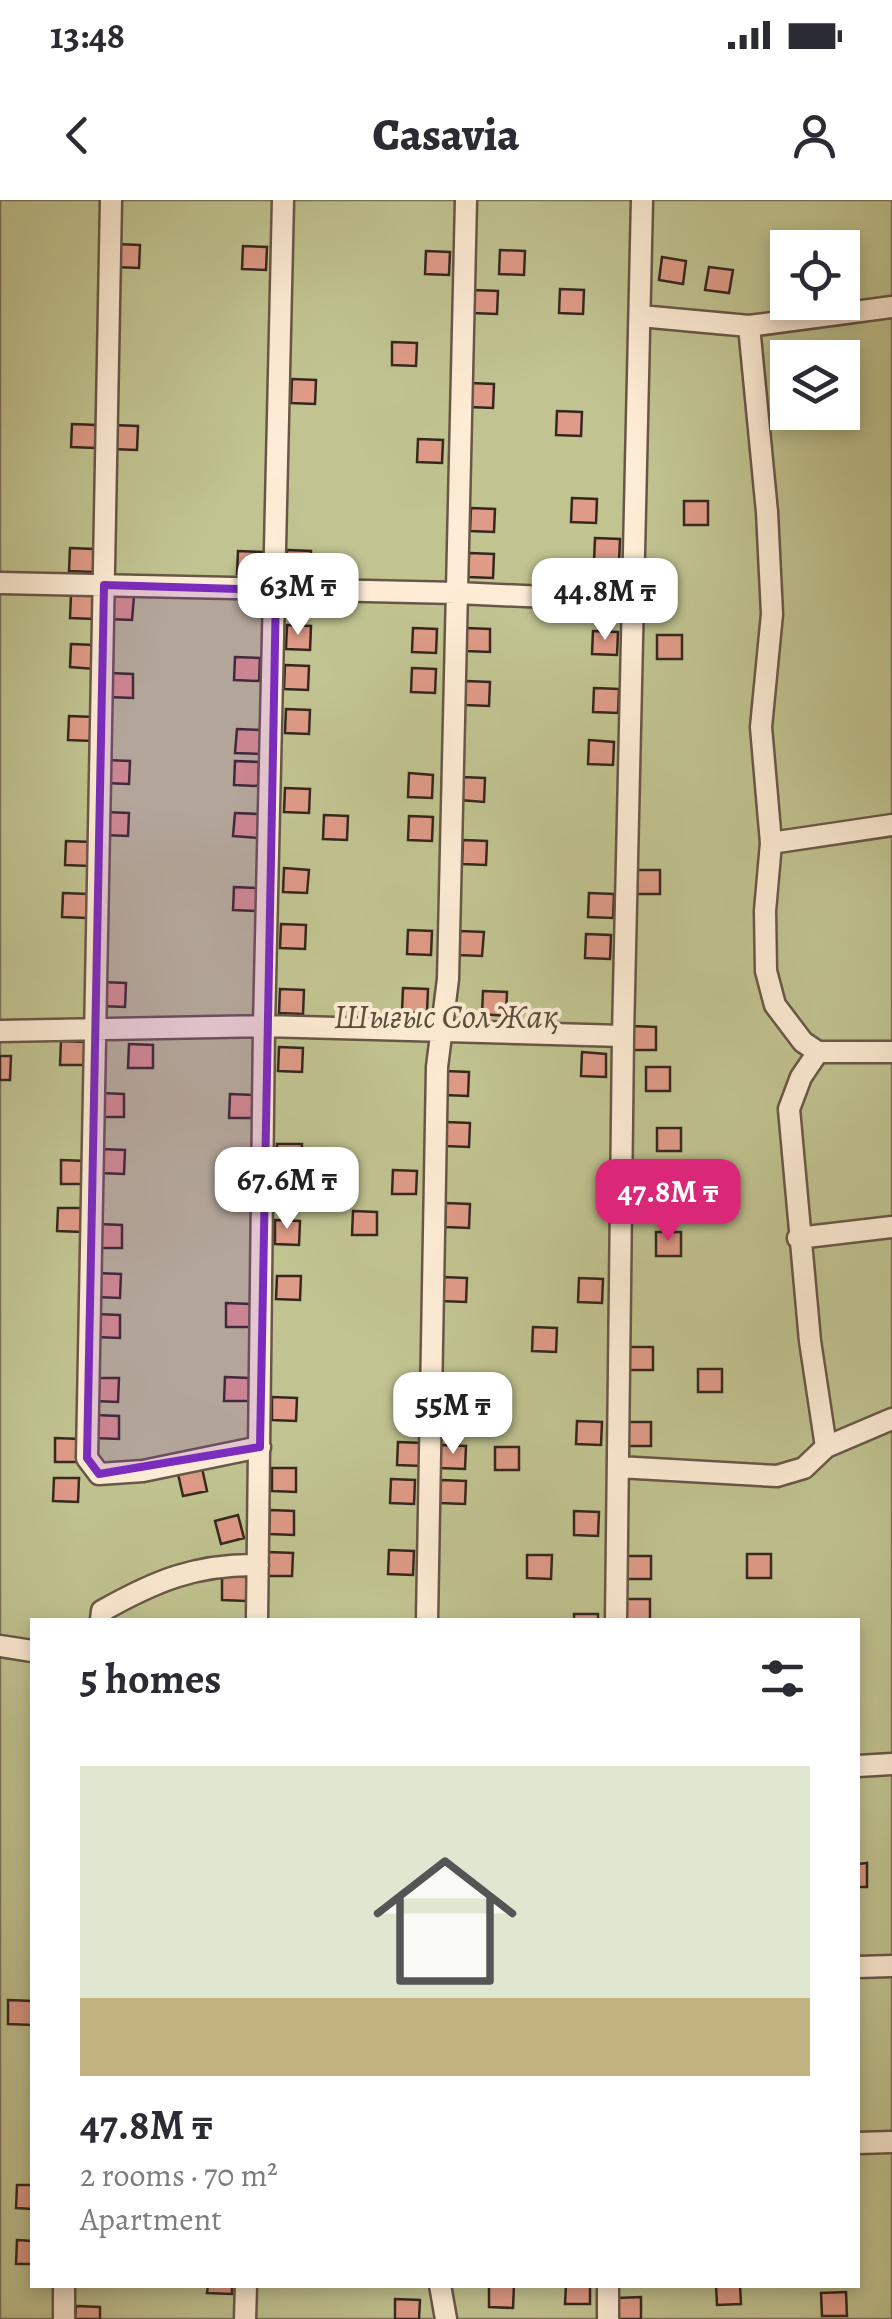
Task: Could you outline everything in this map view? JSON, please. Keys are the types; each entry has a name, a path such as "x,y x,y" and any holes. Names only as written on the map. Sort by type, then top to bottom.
{"street":[{"path":"111,200 87,1458 99,1474 143,1471 260,1448"},
{"path":"257,1618 264,1026 283,200"},
{"path":"427,1618 437,1067 448,979 466,200"},
{"path":"616,1618 623,1036 642,200"},
{"path":"640,316 749,326 892,308"},
{"path":"749,326 767,512 772,614 761,727 771,843 765,912 766,970 775,1005 803,1042 818,1052 892,1052"},
{"path":"0,582 634,601"},
{"path":"771,843 892,826"},
{"path":"0,1031 95,1026 264,1026 623,1036"},
{"path":"818,1052 789,1109 798,1238 826,1447"},
{"path":"798,1238 892,1226"},
{"path":"618,1467 777,1476 804,1468 826,1447 892,1420"},
{"path":"99,1617 143,1588 190,1571 222,1564 258,1565"},
{"path":"0,1646 30,1651"},
{"path":"860,1766 892,1764"},
{"path":"860,1967 892,1966"},
{"path":"860,2143 892,2142"},
{"path":"64,2288 64,2319"},
{"path":"245,2319 246,2288"},
{"path":"441,2288 446,2319"},
{"path":"608,2288 608,2319"}],"highlighted area":[{"path":"104,585 276,590 260,1447 99,1474 87,1458"}],"green space":[{"name":"Шығыс Сол Жақ","path":"0,200 892,200 892,2319 0,2319"}],"building":[{"path":"115,244 140,245 139,268 115,267"},
{"path":"243,246 267,247 266,270 242,269"},
{"path":"500,250 525,251 524,275 499,274"},
{"path":"426,251 450,252 449,275 425,274"},
{"path":"662,257 686,261 683,284 659,280"},
{"path":"709,267 733,270 729,293 705,290"},
{"path":"560,289 584,290 583,314 559,313"},
{"path":"473,290 498,291 497,314 472,313"},
{"path":"392,342 417,343 416,366 392,365"},
{"path":"292,379 316,380 315,404 291,403"},
{"path":"470,383 494,384 493,408 469,407"},
{"path":"557,411 582,412 581,436 556,435"},
{"path":"72,424 96,425 95,448 71,447"},
{"path":"113,425 138,426 137,450 112,449"},
{"path":"418,439 443,440 442,463 417,462"},
{"path":"572,498 597,499 596,523 571,522"},
{"path":"684,501 708,501 708,525 684,525"},
{"path":"471,508 495,509 494,532 470,531"},
{"path":"595,538 620,539 619,563 594,562"},
{"path":"70,548 94,549 93,572 69,571"},
{"path":"287,550 311,551 310,574 286,573"},
{"path":"238,551 263,552 262,576 237,574"},
{"path":"469,553 494,554 493,578 468,577"},
{"path":"71,595 95,596 94,619 70,618"},
{"path":"109,595 134,596 132,620 108,619"},
{"path":"287,625 311,626 310,650 286,649"},
{"path":"413,628 437,629 436,653 412,652"},
{"path":"466,628 490,629 490,652 465,651"},
{"path":"593,631 618,632 617,655 592,654"},
{"path":"657,635 682,635 682,659 657,659"},
{"path":"71,644 95,645 95,669 70,667"},
{"path":"235,657 260,658 259,681 234,680"},
{"path":"285,665 309,666 308,690 284,689"},
{"path":"412,668 436,669 435,693 411,692"},
{"path":"109,673 133,674 133,698 108,697"},
{"path":"466,681 490,682 489,706 465,705"},
{"path":"594,688 619,689 618,713 593,712"},
{"path":"286,709 310,710 309,734 285,733"},
{"path":"69,716 94,717 93,741 68,740"},
{"path":"237,729 261,730 260,754 235,753"},
{"path":"589,740 614,742 613,765 588,764"},
{"path":"106,760 130,761 129,784 105,783"},
{"path":"235,761 259,762 258,786 234,785"},
{"path":"409,773 433,775 432,798 408,797"},
{"path":"461,777 485,778 484,802 460,800"},
{"path":"285,788 310,789 309,813 284,812"},
{"path":"105,812 129,813 128,836 104,835"},
{"path":"235,813 259,814 258,838 233,836"},
{"path":"324,815 348,816 347,840 323,839"},
{"path":"409,816 433,817 432,841 408,840"},
{"path":"463,840 487,841 486,865 462,864"},
{"path":"66,841 91,842 90,866 65,865"},
{"path":"284,868 309,870 307,893 283,892"},
{"path":"636,870 660,870 660,894 636,894"},
{"path":"234,887 258,888 257,911 233,910"},
{"path":"63,893 88,894 87,918 62,917"},
{"path":"589,893 614,894 613,918 588,917"},
{"path":"281,924 306,925 305,949 280,948"},
{"path":"408,930 432,931 431,955 407,954"},
{"path":"459,931 484,932 482,956 458,955"},
{"path":"586,934 611,935 610,959 585,958"},
{"path":"102,982 126,983 125,1007 101,1006"},
{"path":"403,988 428,989 427,1013 402,1012"},
{"path":"280,989 304,990 303,1014 279,1013"},
{"path":"483,991 507,992 506,1016 482,1014"},
{"path":"632,1026 656,1027 656,1050 632,1050"},
{"path":"61,1041 86,1042 85,1065 60,1065"},
{"path":"129,1044 153,1045 153,1068 128,1068"},
{"path":"279,1047 303,1048 302,1072 278,1071"},
{"path":"582,1052 606,1054 606,1077 581,1076"},
{"path":"0,1056 11,1056 10,1080 0,1080"},
{"path":"646,1067 670,1067 670,1091 646,1091"},
{"path":"445,1071 469,1072 468,1096 444,1095"},
{"path":"100,1093 124,1094 124,1117 99,1117"},
{"path":"230,1094 254,1095 254,1118 229,1118"},
{"path":"446,1122 470,1123 469,1147 445,1146"},
{"path":"657,1128 681,1128 681,1151 657,1151"},
{"path":"277,1144 302,1144 301,1168 276,1167"},
{"path":"100,1149 125,1150 124,1174 99,1173"},
{"path":"61,1160 86,1161 85,1184 61,1184"},
{"path":"393,1170 417,1171 416,1194 392,1194"},
{"path":"446,1203 470,1204 469,1228 445,1227"},
{"path":"58,1208 82,1208 82,1232 57,1231"},
{"path":"353,1211 377,1212 377,1235 352,1235"},
{"path":"275,1220 300,1221 299,1245 275,1244"},
{"path":"98,1224 122,1225 122,1248 97,1248"},
{"path":"656,1232 681,1232 681,1256 656,1256"},
{"path":"96,1273 121,1274 120,1298 96,1297"},
{"path":"277,1276 301,1276 300,1300 276,1299"},
{"path":"442,1277 467,1278 466,1302 441,1301"},
{"path":"579,1278 603,1279 602,1303 578,1302"},
{"path":"226,1303 251,1304 250,1327 226,1327"},
{"path":"96,1314 120,1315 120,1338 95,1337"},
{"path":"533,1327 557,1328 556,1352 532,1351"},
{"path":"628,1347 653,1347 653,1370 628,1370"},
{"path":"698,1369 722,1369 722,1392 698,1392"},
{"path":"225,1377 249,1378 249,1401 224,1401"},
{"path":"94,1378 119,1378 118,1402 94,1401"},
{"path":"399,1385 424,1386 423,1410 399,1409"},
{"path":"272,1397 297,1398 296,1421 272,1420"},
{"path":"95,1415 119,1416 119,1439 94,1438"},
{"path":"577,1421 602,1422 601,1445 576,1444"},
{"path":"627,1422 651,1422 651,1446 627,1446"},
{"path":"55,1438 80,1439 79,1462 55,1462"},
{"path":"398,1442 423,1443 422,1466 397,1465"},
{"path":"441,1445 466,1446 465,1469 440,1468"},
{"path":"495,1447 519,1447 519,1470 495,1470"},
{"path":"202,1468 207,1491 183,1496 178,1474"},
{"path":"272,1468 296,1468 296,1492 272,1491"},
{"path":"54,1478 79,1478 78,1502 53,1501"},
{"path":"391,1479 415,1480 414,1504 390,1503"},
{"path":"441,1480 466,1481 465,1504 440,1503"},
{"path":"270,1510 294,1511 294,1535 269,1534"},
{"path":"574,1511 599,1512 598,1536 574,1535"},
{"path":"238,1515 244,1538 221,1544 215,1521"},
{"path":"389,1550 414,1551 413,1575 388,1574"},
{"path":"268,1552 293,1553 292,1576 268,1576"},
{"path":"747,1554 771,1554 771,1578 747,1578"},
{"path":"527,1555 552,1555 551,1579 527,1578"},
{"path":"627,1556 651,1556 651,1579 627,1579"},
{"path":"222,1576 247,1577 246,1601 222,1600"},
{"path":"626,1599 650,1599 650,1618 626,1618"},
{"path":"574,1614 598,1614 598,1618 574,1618"},
{"path":"867,1863 867,1887 860,1887 860,1864"},
{"path":"8,2000 30,2001 30,2025 8,2024"},
{"path":"17,2185 30,2185 30,2209 16,2208"},
{"path":"17,2240 30,2241 30,2264 16,2264"},
{"path":"208,2288 232,2288 232,2294 207,2293"},
{"path":"489,2288 514,2288 513,2308 489,2307"},
{"path":"566,2288 590,2288 590,2304 565,2304"},
{"path":"716,2288 740,2288 741,2304 717,2305"},
{"path":"846,2292 847,2316 822,2316 821,2293"},
{"path":"641,2297 641,2319 617,2319 616,2298"},
{"path":"395,2299 420,2300 419,2319 395,2319"},
{"path":"76,2306 100,2307 100,2319 75,2319"}]}
